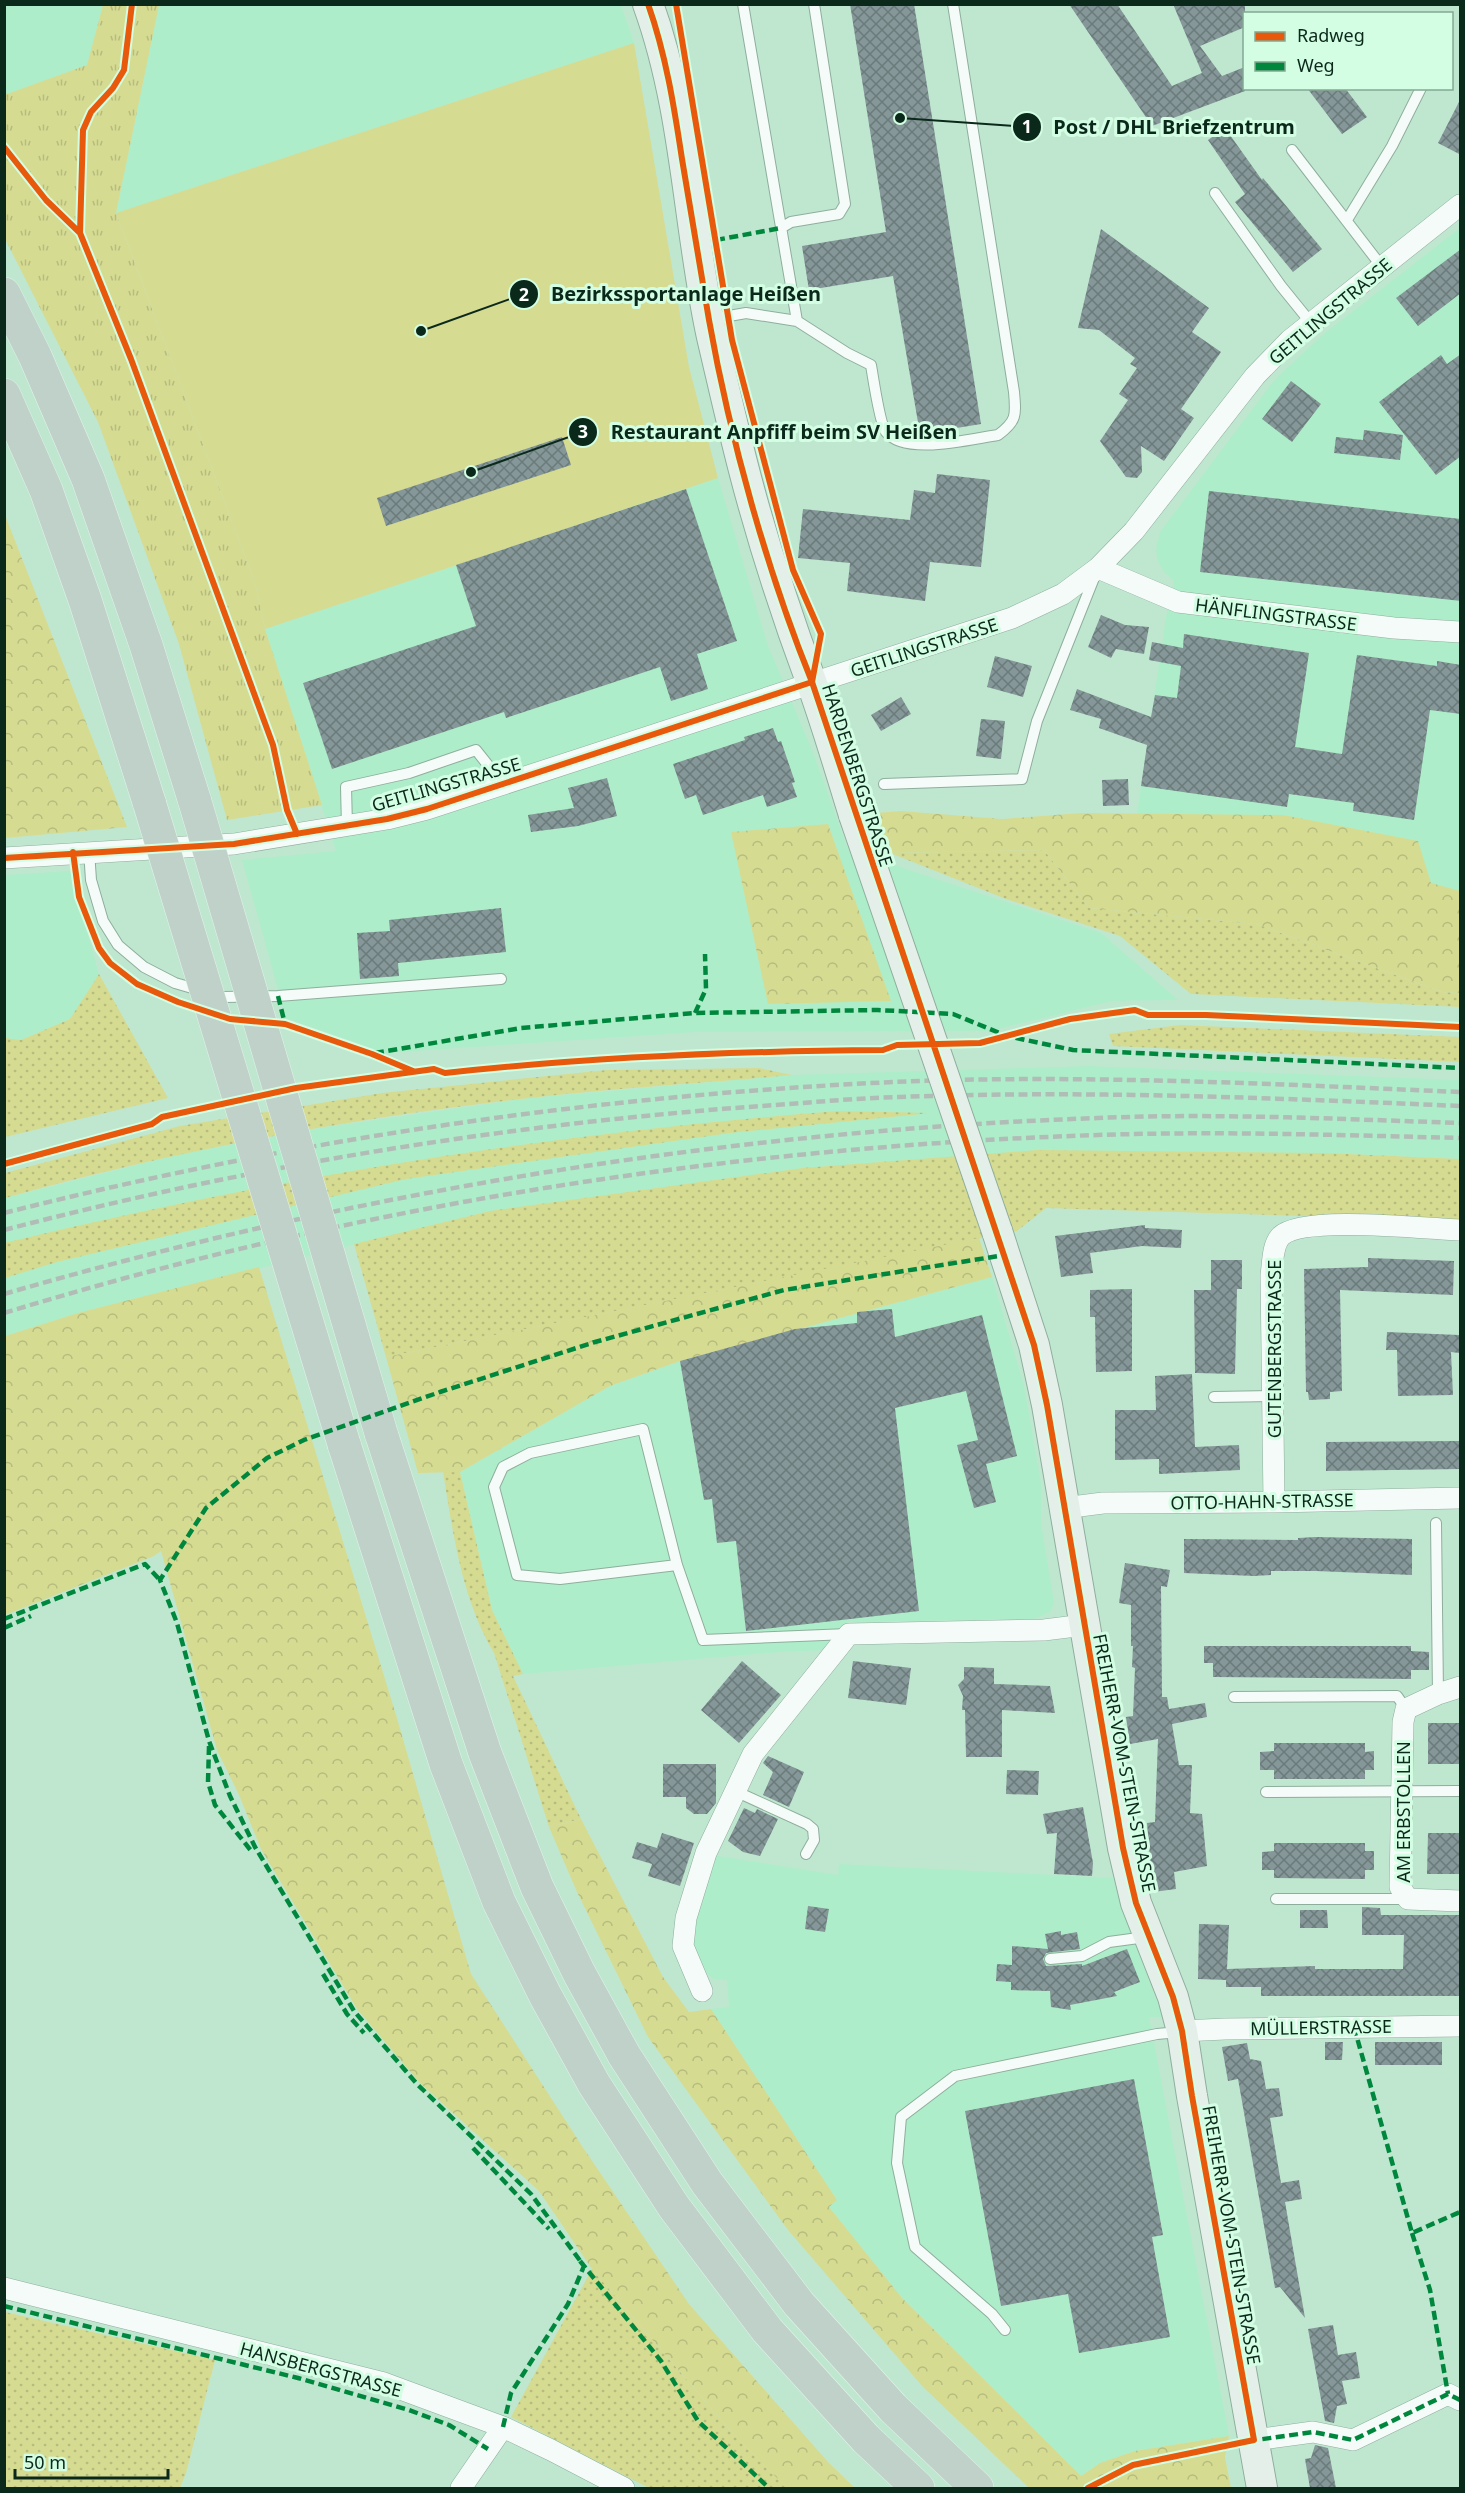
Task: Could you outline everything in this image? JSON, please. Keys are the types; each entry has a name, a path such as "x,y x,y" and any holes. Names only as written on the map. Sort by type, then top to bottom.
{"highway":[{"path":"4,294 35,356 88,479 146,645 195,802 381,1433 485,1753 537,1887 579,1973 624,2055 706,2183 799,2304 893,2408 977,2488"},
{"path":"4,394 46,490 85,600 150,805 344,1443 446,1764 495,1892 545,1995 589,2074 674,2207 767,2330 866,2439 918,2488"}],"street":[{"name":"HARDENBERGSTRASSE","path":"648,4 658,31 670,79 709,320 752,501 854,815 997,1231"},
{"name":"GEITLINGSTRASSE","path":"4,858 234,843 347,826 427,808 1011,618 1063,594 1098,568 1134,531 1255,376 1311,323 1461,205"},
{"name":"HÄNFLINGSTRASSE","path":"1098,568 1178,602 1394,628 1461,632"},
{"name":"GUTENBERGSTRASSE","path":"1274,1502 1271,1275 1275,1244 1281,1235 1291,1229 1324,1224 1461,1230"},
{"name":"FREIHERR-VOM-STEIN-STRASSE","path":"997,1231 1034,1345 1047,1405 1123,1848 1136,1903 1173,1997 1182,2031 1262,2488"},
{"name":"OTTO-HAHN-STRASSE","path":"1064,1508 1103,1503 1461,1498"},
{"path":"702,1991 683,1947 686,1918 706,1853 753,1754 849,1634 1044,1630 1084,1625"},
{"path":"1406,1709 1438,1694 1461,1687"},
{"name":"AM ERBSTOLLEN","path":"1406,1709 1403,1722 1400,1887 1408,1899 1461,1900"},
{"name":"MÜLLERSTRASSE","path":"1182,2031 1236,2028 1461,2026"},
{"name":"HANSBERGSTRASSE","path":"4,2288 384,2383 503,2427 624,2488"},
{"path":"1254,2440 1313,2432 1353,2440 1448,2394 1461,2400"},
{"path":"461,2488 503,2427"}],"lane":[{"path":"743,4 797,321"},
{"path":"782,228 791,222 838,214 845,204 814,4"},
{"path":"709,320 746,313 797,321 847,353 871,365 885,431 895,440 917,446 998,435 1007,428 1016,416 1009,358 953,4"},
{"path":"1347,220 1389,151 1420,90"},
{"path":"1292,150 1382,267"},
{"path":"1215,193 1281,286 1311,323"},
{"name":"GEITLINGSTRASSE","path":"884,784 1022,779 1037,721 1098,568"},
{"path":"347,826 346,787 409,773 476,750 503,784"},
{"path":"89,851 92,880 103,921 118,945 144,967 185,986 223,997 257,997 501,979"},
{"path":"1214,1397 1272,1396"},
{"path":"677,1565 560,1579 517,1575 494,1487 503,1467 530,1454 643,1429 677,1565 703,1640 849,1634"},
{"path":"1436,1522 1438,1694"},
{"path":"1234,1697 1397,1696 1406,1709"},
{"path":"735,1791 807,1824 813,1829 814,1840 807,1854"},
{"path":"1266,1792 1461,1791"},
{"path":"1276,1899 1408,1899"},
{"path":"1050,1959 1082,1956 1109,1942 1150,1937"},
{"path":"1005,2330 992,2314 915,2247 897,2163 901,2117 955,2076 1156,2034 1182,2031"}],"shaded area":[{"path":"4,5 103,5 87,65 7,94 4,90"},
{"path":"159,5 621,5 634,43 116,213"},
{"path":"1460,228 1460,891 1137,814 1166,617 1174,581 1164,572 1158,561 1156,549 1160,532 1272,383 1325,333"},
{"path":"718,478 767,643 814,755 848,850 1101,933 1178,1000 1112,1001 990,1031 696,1032 385,1053 286,1018 242,860 336,851 265,629"},
{"path":"70,871 99,974 70,1019 21,1040 5,1038 5,875"},
{"path":"1088,1066 1460,1080 1460,1159 1325,1153 490,1211 78,1313 5,1336 5,1198 180,1154 326,1127 529,1098 792,1075"},
{"path":"992,1277 1024,1386 1041,1483 1041,1523 1054,1603 1050,1612 1034,1619 848,1622 827,1650 523,1674 492,1610 460,1472 610,1386 680,1361"},
{"path":"712,1855 838,1875 839,1864 1113,1878 1121,1906 1163,2017 1149,2017 1229,2436 1135,2451 1100,2463 1081,2476 902,2298 829,2207 837,2200 711,2009 729,2007 727,1980 713,1979 696,1958 689,1923"}],"green space":[{"path":"103,5 159,5 116,213 255,583 265,629 322,805 227,820 179,644 98,422 5,239 4,90 7,94 87,65"},
{"path":"634,43 689,367 718,478 265,629 255,583 116,213"},
{"path":"5,515 127,827 5,838"},
{"path":"901,811 1002,819 1081,813 1283,815 1418,841 1431,883 1460,891 1460,993 1442,992 1256,924 1089,908 1044,850 890,853 876,813"},
{"path":"828,824 891,1001 768,1004 731,832"},
{"path":"1044,850 1089,908 1256,924 1442,992 1460,993 1460,1007 1191,994 1120,936 1006,899 890,853"},
{"path":"99,974 168,1098 5,1137 5,1038 21,1040 70,1019"},
{"path":"1180,1025 1460,1037 1460,1062 1113,1046 1109,1034"},
{"path":"759,1068 792,1075 563,1094 397,1115 200,1151 134,1165 5,1198 5,1173 180,1126 382,1093 607,1070"},
{"path":"838,1111 931,1113 730,1133 406,1179 57,1262 5,1278 4,1243 211,1197 419,1160 523,1145 628,1131"},
{"path":"1038,1150 1325,1153 1460,1159 1460,1221 1046,1208 1017,1231 386,1357 354,1244 490,1211 803,1168"},
{"path":"979,1238 992,1277 680,1361 610,1386 460,1472 418,1473 386,1357"},
{"path":"259,1267 396,1715 471,1974 582,2146 689,2304 829,2463 855,2488 787,2488 735,2436 592,2269 539,2191 420,2083 357,2009 261,1849 239,1795 217,1750 161,1551 154,1556 5,1615 5,1336 78,1313"},
{"path":"443,1472 460,1472 492,1610 523,1674 513,1676 581,1819 549,1827 494,1653 483,1633 466,1589"},
{"path":"581,1819 663,1977 689,2012 711,2009 837,2200 829,2207 902,2298 1081,2476 1100,2463 1135,2451 1229,2436 1225,2457 1231,2488 1029,2488 923,2387 788,2230 648,2037 577,1892 549,1827"},
{"path":"592,2269 735,2436 787,2488 649,2488 511,2417"},
{"path":"5,2312 215,2360 186,2473 180,2488 5,2488"}],"building":[{"path":"850,4 914,4 981,424 920,434 893,276 809,290 802,246 886,232"},
{"path":"1069,4 1117,4 1172,86 1202,73 1173,4 1245,4 1243,28 1200,46 1222,76 1243,68 1243,90 1245,91 1152,126"},
{"path":"1309,90 1347,90 1367,117 1342,134"},
{"path":"1461,98 1461,155 1438,143"},
{"path":"1225,128 1262,180 1263,178 1322,249 1293,272 1235,202 1245,194 1208,140"},
{"path":"1101,229 1209,308 1192,332 1221,352 1181,409 1194,418 1164,461 1141,446 1142,472 1137,478 1126,477 1100,441 1128,400 1119,394 1137,368 1130,364 1135,358 1099,330 1078,328"},
{"path":"1461,249 1461,293 1418,326 1396,298"},
{"path":"1461,354 1461,456 1436,475 1379,402 1441,355 1447,364"},
{"path":"1291,381 1321,404 1292,442 1262,419"},
{"path":"1364,430 1403,435 1400,460 1334,453 1336,437 1363,440"},
{"path":"562,437 571,465 386,526 377,498"},
{"path":"937,474 990,480 981,567 930,562 925,601 847,591 850,563 798,558 803,509 910,520 914,490 935,493"},
{"path":"686,489 737,641 697,654 708,689 671,701 660,667 506,718 504,712 332,769 303,683 476,626 456,565"},
{"path":"1209,491 1461,519 1461,601 1200,572"},
{"path":"1101,615 1125,625 1149,627 1144,654 1116,649 1111,658 1088,647"},
{"path":"1184,634 1309,653 1295,747 1342,754 1357,655 1437,666 1437,661 1461,665 1461,714 1430,710 1414,820 1353,811 1354,803 1289,794 1287,807 1141,786 1147,745 1099,728 1101,719 1070,710 1077,689 1151,717 1155,695 1177,698 1181,666 1149,660 1152,642 1183,648"},
{"path":"995,656 1032,666 1023,697 987,687"},
{"path":"901,697 911,714 881,731 871,715"},
{"path":"981,719 1005,721 1001,759 976,756"},
{"path":"773,728 778,742 781,741 795,782 792,783 797,797 767,807 763,795 703,815 696,795 685,799 673,764 745,740 744,737"},
{"path":"607,778 617,816 578,826 531,832 528,815 574,808 568,788"},
{"path":"1128,779 1129,805 1103,806 1102,780"},
{"path":"501,908 506,952 398,963 399,976 360,979 357,933 390,931 389,920"},
{"path":"1145,1225 1145,1228 1182,1230 1181,1248 1142,1246 1090,1253 1093,1273 1061,1277 1055,1236"},
{"path":"1368,1258 1454,1261 1453,1295 1340,1290 1342,1391 1330,1392 1330,1399 1309,1400 1308,1392 1306,1392 1304,1269 1368,1267"},
{"path":"1211,1260 1242,1260 1242,1289 1237,1289 1235,1374 1195,1373 1194,1290 1211,1290"},
{"path":"1132,1289 1132,1371 1096,1372 1095,1317 1090,1317 1090,1290"},
{"path":"892,1309 895,1337 982,1315 1017,1456 986,1464 996,1502 974,1508 957,1445 978,1440 966,1391 895,1408 919,1611 746,1631 736,1541 717,1543 712,1499 704,1500 680,1361 795,1329 857,1323 857,1312"},
{"path":"1387,1332 1459,1335 1459,1353 1451,1352 1453,1395 1398,1396 1397,1350 1386,1350"},
{"path":"1192,1374 1195,1447 1239,1445 1240,1470 1159,1474 1159,1459 1115,1460 1115,1410 1156,1410 1155,1376"},
{"path":"1461,1441 1461,1469 1326,1471 1326,1442"},
{"path":"1298,1538 1412,1539 1412,1575 1316,1571 1271,1571 1271,1575 1254,1576 1184,1573 1184,1539 1298,1540"},
{"path":"1125,1563 1170,1570 1167,1587 1161,1586 1162,1697 1167,1697 1169,1709 1205,1703 1207,1717 1172,1724 1179,1765 1192,1765 1190,1813 1202,1814 1207,1866 1174,1872 1176,1889 1153,1892 1147,1823 1155,1822 1158,1739 1130,1744 1126,1717 1133,1716 1135,1668 1132,1667 1131,1605 1119,1603"},
{"path":"1204,1646 1411,1646 1411,1651 1429,1652 1429,1670 1411,1670 1411,1679 1213,1677 1213,1663 1204,1663"},
{"path":"742,1661 781,1695 739,1743 701,1710"},
{"path":"853,1661 911,1668 906,1705 848,1698"},
{"path":"964,1667 994,1668 994,1684 1050,1686 1055,1713 1002,1710 1002,1757 966,1757 965,1710 962,1710 963,1696 958,1685 964,1679"},
{"path":"1428,1723 1461,1723 1461,1764 1428,1764"},
{"path":"1274,1743 1365,1743 1365,1752 1374,1751 1374,1770 1365,1770 1365,1779 1274,1779 1274,1770 1260,1770 1260,1752 1274,1751"},
{"path":"768,1756 804,1772 789,1807 763,1795 773,1772 763,1763"},
{"path":"663,1764 716,1764 716,1803 707,1814 694,1814 686,1808 686,1797 663,1797"},
{"path":"1007,1770 1039,1771 1038,1795 1006,1794"},
{"path":"1083,1807 1093,1863 1092,1876 1054,1874 1057,1833 1047,1834 1043,1814"},
{"path":"744,1808 755,1813 757,1809 778,1819 760,1856 743,1852 728,1841"},
{"path":"662,1833 694,1843 680,1886 648,1876 652,1864 632,1858 637,1842 657,1848"},
{"path":"1428,1833 1461,1833 1461,1874 1427,1874"},
{"path":"1274,1843 1365,1843 1365,1851 1374,1851 1374,1870 1365,1870 1365,1879 1274,1878 1274,1870 1262,1870 1262,1852 1274,1851"},
{"path":"808,1906 829,1909 825,1932 805,1929"},
{"path":"1362,1907 1380,1908 1381,1915 1461,1915 1460,1996 1261,1996 1261,1987 1226,1987 1226,1980 1198,1979 1199,1924 1229,1925 1227,1969 1315,1966 1315,1969 1403,1969 1404,1935 1362,1935"},
{"path":"1300,1910 1327,1910 1328,1928 1300,1928"},
{"path":"1061,1931 1061,1935 1077,1932 1080,1949 1046,1953 1043,1959 1046,1966 1082,1964 1082,1966 1127,1949 1140,1982 1114,1992 1117,1996 1070,2005 1071,2010 1051,2007 1050,1991 1011,1990 1011,1982 996,1981 997,1964 1012,1965 1012,1946 1048,1949 1045,1934"},
{"path":"1325,2042 1343,2042 1342,2060 1325,2060"},
{"path":"1375,2042 1442,2042 1442,2065 1375,2065"},
{"path":"1247,2043 1250,2059 1261,2061 1266,2089 1279,2088 1283,2116 1270,2118 1281,2183 1299,2180 1302,2199 1285,2202 1305,2318 1280,2287 1275,2288 1238,2079 1228,2081 1222,2047"},
{"path":"1134,2079 1163,2235 1152,2237 1170,2337 1079,2353 1068,2294 1001,2306 965,2111"},
{"path":"1333,2325 1338,2355 1356,2352 1360,2378 1342,2381 1347,2404 1337,2406 1334,2423 1325,2421 1308,2329"},
{"path":"1315,2445 1328,2448 1336,2488 1310,2488 1305,2459 1311,2458"}],"railway":[{"path":"4,1213 224,1163 334,1143 556,1110 668,1098 893,1082 1035,1079 1177,1081 1460,1092"},
{"path":"4,1230 99,1206 291,1166 484,1135 678,1113 869,1098 1040,1094 1250,1098 1460,1106"},
{"path":"4,1294 138,1257 409,1196 546,1172 683,1152 821,1136 960,1125 1098,1118 1234,1116 1460,1123"},
{"path":"4,1313 137,1275 272,1241 408,1212 545,1188 683,1168 821,1153 960,1142 1098,1135 1234,1133 1460,1138"}],"marked path":[{"path":"716,240 781,228"},
{"path":"695,1013 706,989 705,954"},
{"path":"278,996 285,1024"},
{"path":"375,1053 521,1028 695,1013 878,1010 953,1014 1007,1036 1073,1050 1460,1068"},
{"path":"503,2427 511,2393 568,2304 584,2266 531,2194 417,2084 354,2011 255,1847 230,1796 209,1741 177,1623 160,1580 206,1508 267,1458 304,1440 440,1392 595,1342 784,1290 1005,1255"},
{"path":"4,1619 145,1564 160,1580"},
{"path":"4,1628 31,1616"},
{"path":"209,1746 208,1782 215,1805 252,1852"},
{"path":"323,1974 347,2014 364,2033"},
{"path":"1354,2027 1412,2233 1460,2212"},
{"path":"473,2148 549,2229"},
{"path":"1412,2233 1430,2290 1448,2394"},
{"path":"580,2261 661,2361 698,2421 769,2488"},
{"path":"4,2306 298,2378 409,2410 449,2425 488,2449"},
{"path":"1249,2441 1313,2432 1353,2440 1448,2394 1460,2400"}],"cycle path":[{"path":"80,233 83,130 91,112 113,88 124,70 132,4"},
{"path":"648,4 669,81 718,365 739,457 765,550 812,682 1034,1345 1047,1405 1123,1848 1136,1903 1173,1997 1182,2031 1254,2440 1133,2465 1088,2488"},
{"path":"676,4 732,340 793,570 821,634 812,682"},
{"path":"4,147 46,200 80,233 131,359 273,745 287,810 297,834"},
{"path":"4,858 234,844 387,819 427,809 812,682"},
{"path":"73,852 79,897 99,948 110,963 137,984 178,1002 230,1019 285,1024 372,1054 413,1071"},
{"path":"4,1164 152,1124 162,1117 296,1088 434,1069 445,1073 664,1056 883,1050 897,1045 980,1043 1070,1019 1135,1010 1148,1015 1206,1015 1460,1027"}],"place":[{"name":"Post / DHL Briefzentrum","path":"900,118"},
{"name":"Bezirkssportanlage Heißen","path":"421,331"},
{"name":"Restaurant Anpfiff beim SV Heißen","path":"471,472"}]}
